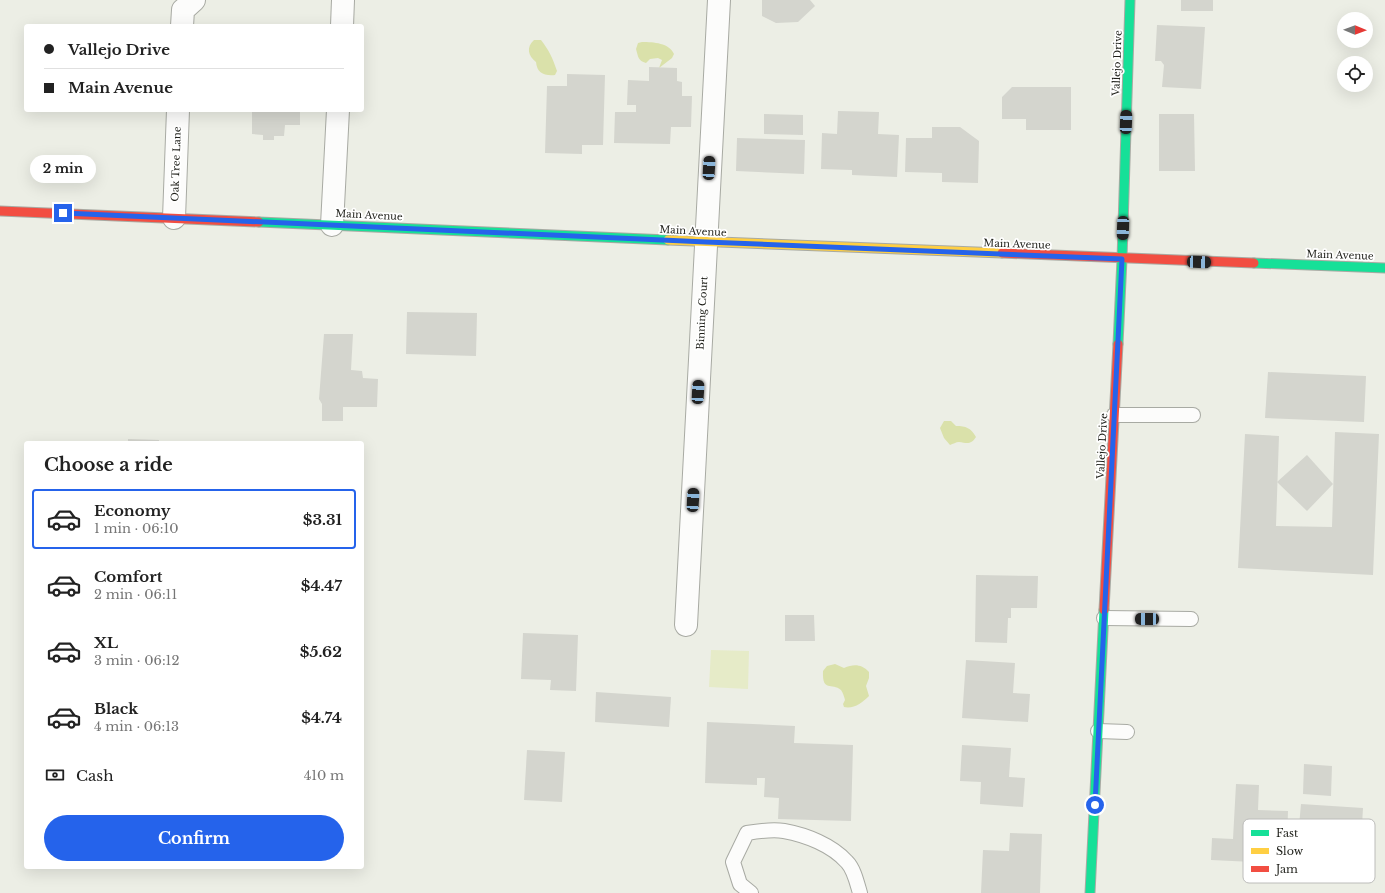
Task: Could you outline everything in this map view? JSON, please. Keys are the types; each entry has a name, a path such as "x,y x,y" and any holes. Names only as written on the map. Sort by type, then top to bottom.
{"street":[{"path":"182,24 183,10 194,0"},
{"path":"342,24 344,0"},
{"name":"Binning Court","path":"686,625 719,0"},
{"name":"Vallejo Drive","path":"1090,893 1122,259 1130,0"},
{"name":"Oak Tree Lane","path":"174,218 178,112"},
{"path":"332,225 338,112"},
{"name":"Main Avenue","path":"0,211 706,242 1385,268"}],"lane":[{"path":"1114,415 1193,416"},
{"path":"1104,618 1191,619"},
{"path":"1098,731 1127,732"},
{"path":"751,893 740,884 733,862 747,832 763,830 783,831 801,836 828,847 848,862 857,881 860,893"}],"shaded area":[{"path":"534,40 541,40 549,51 557,71 555,75 544,74 538,69 536,62 531,57 529,51 531,43"},
{"path":"642,42 665,45 672,50 674,54 672,58 659,68 662,60 658,58 650,59 646,63 641,61 639,58 636,49 638,43"},
{"path":"944,421 951,421 956,426 968,428 976,437 971,442 958,442 950,445 944,438 940,428"},
{"path":"711,650 749,651 748,689 709,687"},
{"path":"835,664 844,668 854,665 860,666 869,672 869,678 866,686 869,696 861,703 851,707 844,707 843,704 845,700 841,690 828,686 824,682 823,671 827,666"}],"building":[{"path":"762,0 810,0 815,6 798,22 776,23 762,16"},
{"path":"1181,0 1213,0 1213,11 1181,11"},
{"path":"1157,25 1205,27 1201,89 1162,87 1164,65 1161,61 1155,61"},
{"path":"649,67 677,68 677,81 682,82 682,96 692,96 691,127 671,127 670,144 614,143 615,112 636,112 636,105 627,105 628,80 649,81"},
{"path":"567,74 605,75 603,145 582,145 582,154 545,153 547,86 567,86"},
{"path":"1012,87 1071,87 1071,130 1026,130 1026,119 1002,119 1002,97"},
{"path":"838,111 879,112 878,134 899,135 897,177 852,175 852,170 821,169 822,133 837,134"},
{"path":"252,112 300,112 300,125 285,125 284,136 274,136 274,140 263,140 263,135 252,134"},
{"path":"764,114 803,115 803,135 764,134"},
{"path":"1159,114 1194,114 1195,171 1159,171"},
{"path":"932,127 960,127 979,141 978,183 942,182 942,173 905,172 906,138 932,138"},
{"path":"737,138 805,140 804,174 736,171"},
{"path":"407,312 477,313 476,356 406,354"},
{"path":"324,334 353,334 351,370 362,371 363,378 378,379 377,407 343,407 343,421 322,421 322,404 319,399"},
{"path":"1268,372 1366,376 1364,422 1265,418"},
{"path":"1335,432 1379,434 1373,575 1238,568 1245,434 1279,436 1276,526 1332,527"},
{"path":"128,439 159,440 159,441 128,441"},
{"path":"1307,455 1333,484 1307,511 1277,482"},
{"path":"976,575 1038,576 1037,608 1011,608 1011,618 1008,618 1007,643 975,642"},
{"path":"785,615 814,615 815,641 785,641"},
{"path":"523,633 578,635 576,691 550,690 551,680 521,679"},
{"path":"966,660 1015,663 1013,693 1030,694 1028,722 962,718"},
{"path":"596,692 671,697 669,727 595,722"},
{"path":"707,722 795,726 794,743 853,745 851,821 778,819 779,798 764,797 765,778 757,778 757,785 705,783"},
{"path":"962,745 1011,748 1009,777 1025,778 1023,807 980,804 981,782 960,781"},
{"path":"527,750 565,752 562,802 524,800"},
{"path":"1304,764 1332,766 1331,796 1303,794"},
{"path":"1236,784 1259,785 1258,810 1288,811 1288,819 1243,819 1243,862 1211,860 1212,838 1233,839"},
{"path":"1301,804 1363,808 1362,819 1300,819"},
{"path":"1010,833 1042,834 1040,893 981,893 983,850 1009,851"}],"traffic: fast":[{"path":"1118,344 1130,0"},
{"path":"259,222 668,240"},
{"path":"1254,263 1385,268"},
{"path":"1090,893 1104,610"}],"traffic: slow":[{"path":"668,240 1002,253"}],"traffic: jam":[{"path":"0,211 259,222"},
{"path":"1002,253 1254,263"},
{"path":"1104,610 1118,344"}],"route":[{"path":"63,213 1122,259 1095,805"}]}
